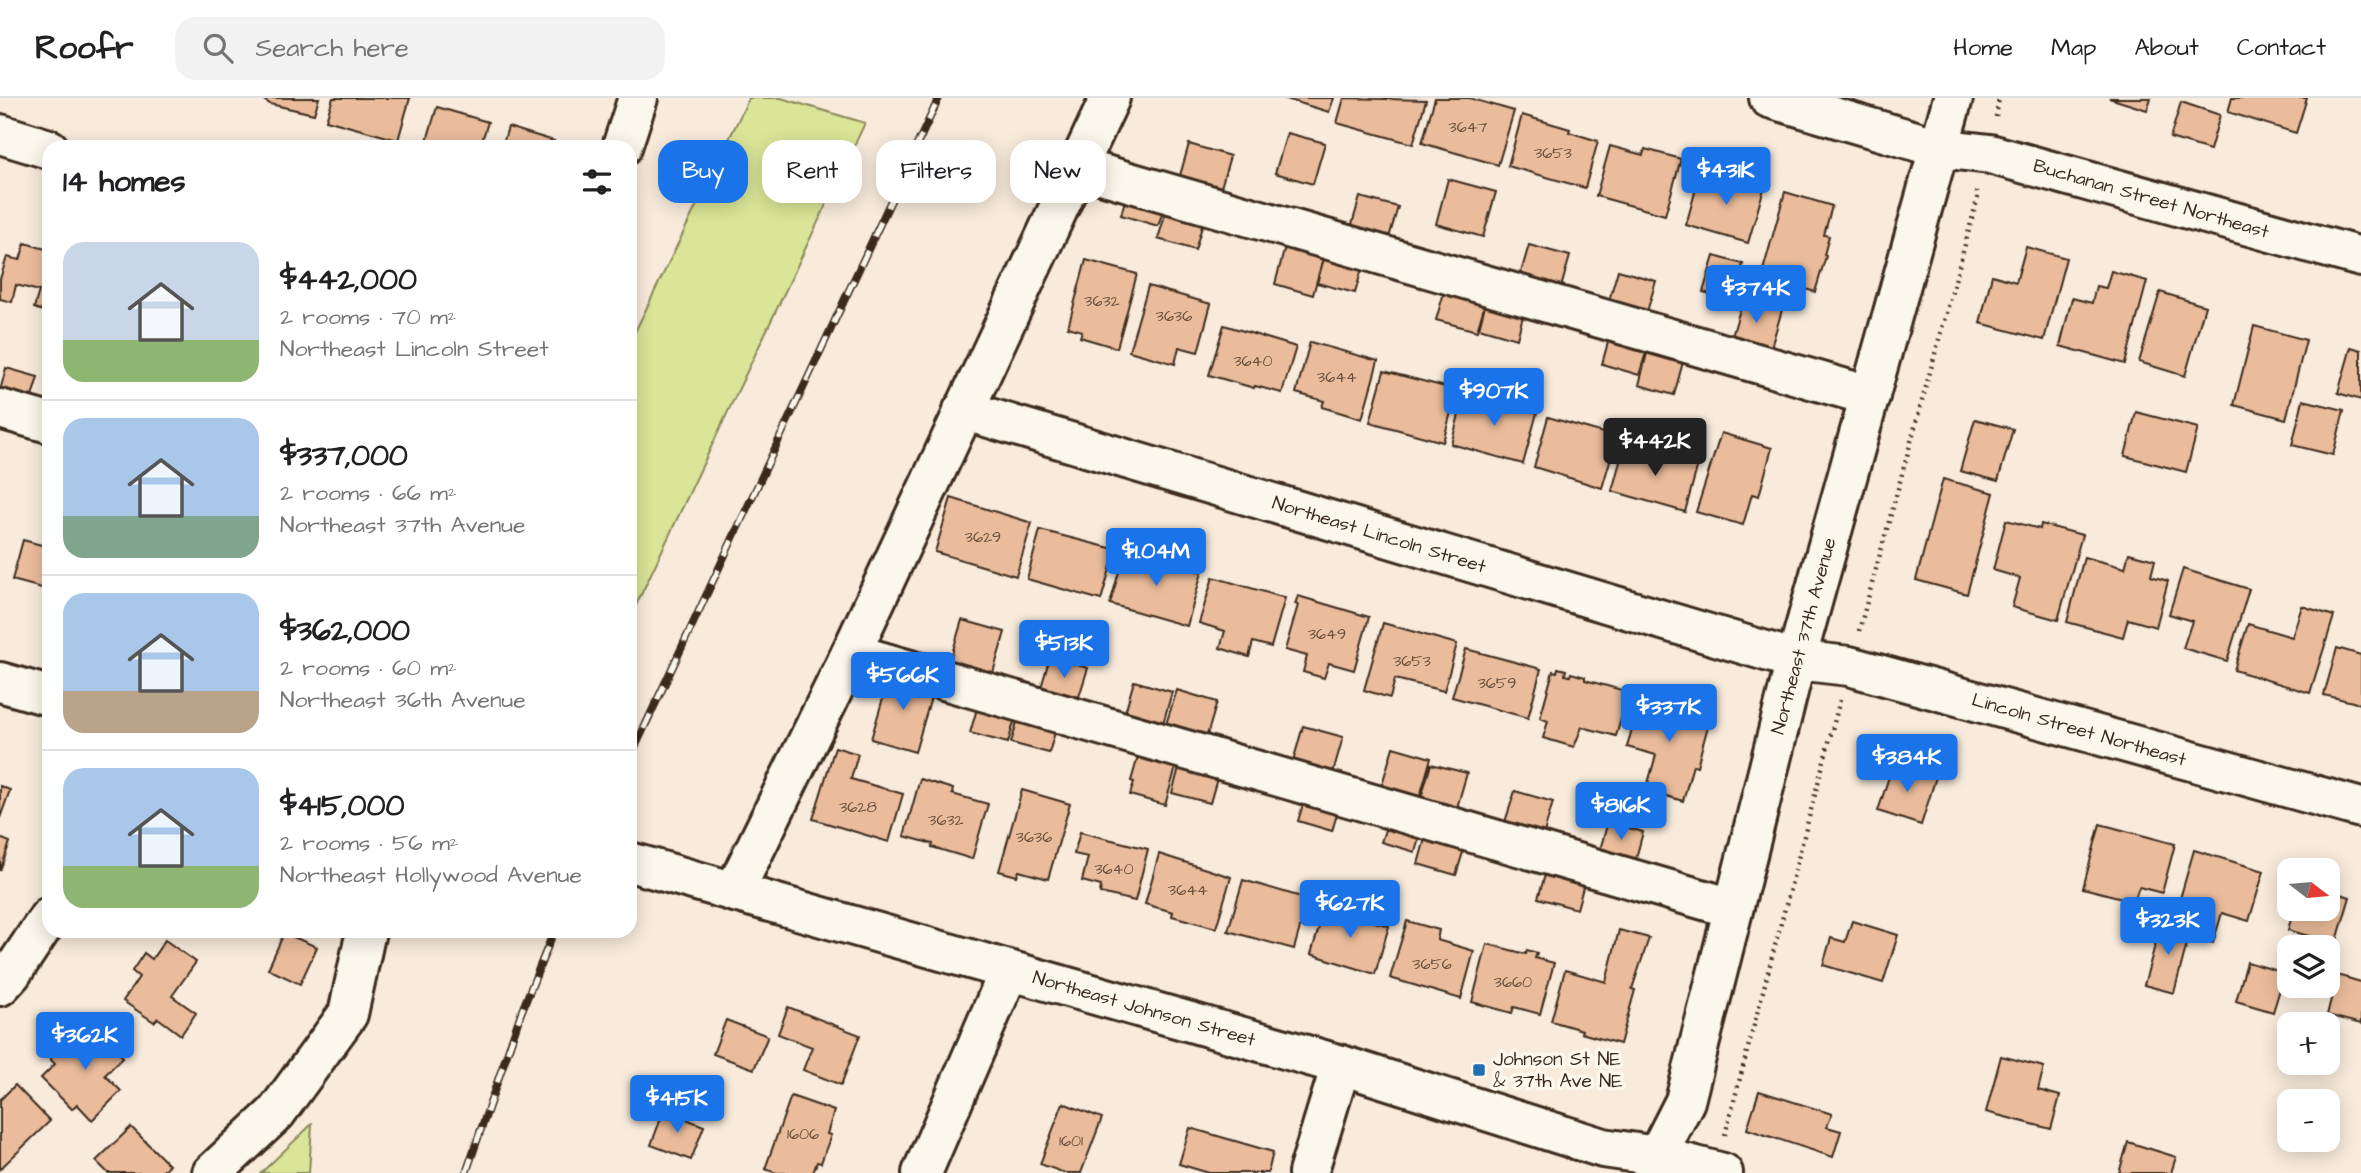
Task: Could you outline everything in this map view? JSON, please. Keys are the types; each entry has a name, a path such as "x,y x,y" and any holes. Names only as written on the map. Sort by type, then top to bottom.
{"street":[{"path":"624,140 638,98"},
{"path":"1090,140 1110,98"},
{"name":"Buchanan Street Northeast","path":"1769,98 1939,148 1990,154 2361,257"},
{"name":"Northeast 37th Avenue","path":"1656,1164 1685,1101 1796,660 1953,98"},
{"path":"0,135 42,147"},
{"path":"1106,175 1870,396"},
{"path":"734,892 850,653 1060,203"},
{"path":"0,409 42,421"},
{"name":"Northeast Lincoln Street","path":"962,410 1796,660"},
{"path":"850,653 1732,908"},
{"name":"Lincoln Street Northeast","path":"1796,660 1849,666 2361,808"},
{"path":"0,682 42,694"},
{"name":"Northeast Johnson Street","path":"637,864 1341,1065 1656,1164 1723,1173"},
{"path":"0,986 42,928"},
{"path":"212,1173 276,1112 348,1014 364,938"},
{"path":"922,1173 1009,971"},
{"path":"1308,1173 1341,1065"}],"path":[{"path":"1862,622 1978,197 1977,187"},
{"path":"1731,1112 1843,689"}],"green space":[{"path":"749,98 781,98 865,123 857,140 762,140 762,203 827,203 637,603 637,328 698,203 748,203 748,140 729,140"},
{"path":"312,1124 309,1173 261,1173"}],"building":[{"path":"265,98 319,98 314,114 270,104"},
{"path":"333,98 410,98 398,140 326,120"},
{"path":"1283,98 1334,98 1329,112"},
{"path":"1344,98 1426,100 1413,144 1337,123"},
{"path":"1435,98 1469,98 1514,111 1498,165 1422,143"},
{"path":"2109,98 2151,98 2147,110"},
{"path":"2232,98 2307,98 2296,133 2228,112"},
{"path":"2181,102 2220,115 2210,150 2170,138"},
{"path":"437,107 488,122 482,140 427,140"},
{"path":"1522,115 1570,129 1569,132 1598,141 1585,188 1508,166"},
{"path":"508,127 551,140 504,140"},
{"path":"1287,133 1325,143 1313,184 1275,173"},
{"path":"1189,144 1230,156 1220,191 1179,179"},
{"path":"1610,146 1643,155 1645,149 1681,159 1665,215 1596,196"},
{"path":"1700,174 1726,182 1729,174 1765,185 1748,243 1686,225"},
{"path":"1448,179 1496,192 1483,237 1436,224"},
{"path":"1128,189 1166,201 1158,226 1121,215"},
{"path":"1785,192 1832,206 1824,235 1829,236 1824,255 1826,256 1815,292 1762,274"},
{"path":"1360,197 1398,207 1388,241 1350,231"},
{"path":"1169,201 1206,213 1195,250 1158,239"},
{"path":"1288,236 1326,247 1313,295 1275,284"},
{"path":"25,243 42,248 42,311 34,308 39,291 16,285 12,302 0,299 0,279 7,257 20,260"},
{"path":"1529,245 1570,256 1560,291 1519,279"},
{"path":"2026,247 2066,258 2044,340 1980,323 1992,275 2016,282"},
{"path":"1327,248 1365,258 1355,293 1317,283"},
{"path":"1714,256 1743,264 1733,300 1703,292"},
{"path":"1086,260 1137,274 1117,348 1080,337 1082,331 1068,327"},
{"path":"1618,270 1656,281 1646,315 1608,304"},
{"path":"2111,271 2147,281 2125,364 2060,346 2072,298 2092,303 2096,286 2106,288"},
{"path":"1447,282 1488,294 1477,331 1436,320"},
{"path":"1148,286 1211,304 1198,352 1179,347 1175,364 1129,351"},
{"path":"2160,292 2205,306 2185,376 2139,362"},
{"path":"1488,294 1526,304 1517,339 1479,328"},
{"path":"1743,299 1782,310 1770,351 1731,340"},
{"path":"1224,325 1296,347 1282,393 1209,375"},
{"path":"2254,326 2306,340 2286,419 2234,405"},
{"path":"1611,331 1649,343 1639,375 1602,364"},
{"path":"1650,341 1686,351 1674,395 1639,385"},
{"path":"1310,342 1378,361 1362,419 1322,407 1324,401 1296,393"},
{"path":"2351,347 2361,350 2361,400 2338,393"},
{"path":"6,368 38,377 31,400 0,391"},
{"path":"1384,371 1457,390 1443,442 1370,422"},
{"path":"1465,393 1537,413 1523,464 1451,444"},
{"path":"2303,400 2344,410 2333,455 2292,445"},
{"path":"2136,412 2198,428 2186,472 2125,456"},
{"path":"1548,417 1617,437 1602,488 1534,467"},
{"path":"1975,419 2013,429 1998,481 1960,471"},
{"path":"1721,433 1772,448 1759,496 1752,494 1743,525 1696,512"},
{"path":"1625,443 1698,464 1685,512 1612,491"},
{"path":"1943,479 1994,493 1967,594 1916,580"},
{"path":"951,498 1032,523 1016,576 935,552"},
{"path":"2006,520 2040,529 2041,524 2082,535 2058,620 2012,607 2020,578 1993,570"},
{"path":"1040,530 1118,550 1101,600 1027,579"},
{"path":"23,540 42,545 42,588 12,580"},
{"path":"1125,550 1202,572 1187,626 1110,604"},
{"path":"2129,553 2155,560 2151,576 2168,581 2156,627 2128,619 2123,637 2067,622 2084,557 2125,568"},
{"path":"2183,569 2249,589 2227,661 2183,648 2192,621 2169,614"},
{"path":"1213,577 1285,598 1271,647 1253,642 1249,657 1220,648 1225,631 1199,623"},
{"path":"1298,596 1369,617 1354,670 1329,663 1324,678 1303,672 1307,656 1285,650 1298,605 1295,604"},
{"path":"2302,606 2334,616 2310,693 2234,670 2248,624 2292,637"},
{"path":"962,620 1005,632 992,676 949,664"},
{"path":"1383,623 1457,644 1444,691 1395,679 1390,698 1364,690"},
{"path":"2337,648 2361,655 2361,704 2324,695"},
{"path":"1466,649 1541,669 1528,718 1452,697"},
{"path":"1050,657 1088,668 1077,703 1040,691"},
{"path":"1558,668 1566,670 1565,675 1570,676 1571,673 1585,677 1585,680 1629,692 1616,736 1582,727 1574,747 1543,738 1548,721 1540,718 1553,671 1557,672"},
{"path":"891,671 935,684 915,752 871,739"},
{"path":"1134,681 1172,692 1162,727 1124,716"},
{"path":"1177,690 1217,702 1206,739 1165,727"},
{"path":"1641,696 1711,715 1697,766 1693,765 1683,801 1646,790 1656,755 1627,747"},
{"path":"980,698 1018,708 1008,743 970,733"},
{"path":"1020,711 1058,722 1049,753 1011,743"},
{"path":"1303,726 1343,737 1332,776 1292,765"},
{"path":"1141,746 1179,757 1165,805 1130,795"},
{"path":"835,747 858,754 851,779 903,794 889,842 813,819"},
{"path":"1393,747 1431,758 1419,800 1381,788"},
{"path":"1182,757 1220,768 1210,803 1172,793"},
{"path":"1431,764 1467,773 1456,811 1420,801"},
{"path":"1893,764 1936,777 1921,825 1878,811"},
{"path":"920,779 953,789 952,794 988,804 972,859 904,836"},
{"path":"0,786 10,790 0,818"},
{"path":"1022,790 1070,804 1048,879 1019,871 1017,876 999,871"},
{"path":"1515,791 1553,802 1543,836 1504,825"},
{"path":"1585,793 1600,797 1595,816 1580,812"},
{"path":"1306,794 1340,804 1332,831 1298,821"},
{"path":"1389,818 1422,828 1415,852 1381,842"},
{"path":"1608,822 1643,832 1635,862 1599,853"},
{"path":"2100,824 2175,844 2162,893 2139,887 2134,901 2083,888"},
{"path":"1428,828 1467,839 1456,875 1418,864"},
{"path":"1080,832 1148,849 1135,901 1100,893 1101,886 1082,881 1088,857 1074,854"},
{"path":"0,838 10,842 0,871"},
{"path":"2194,850 2264,871 2249,921 2222,913 2213,943 2191,936 2195,921 2181,917 2185,904 2179,902"},
{"path":"1159,854 1231,877 1216,928 1172,916 1173,912 1145,904"},
{"path":"1549,862 1587,873 1577,909 1538,898"},
{"path":"1243,880 1308,899 1294,949 1228,931"},
{"path":"2340,894 2350,897 2339,935 2305,935 2288,930 2290,921 2340,921"},
{"path":"1326,904 1389,926 1375,974 1311,954"},
{"path":"2162,920 2191,928 2174,993 2144,985"},
{"path":"1407,921 1439,930 1437,940 1474,951 1461,999 1390,978"},
{"path":"1852,921 1898,935 1883,983 1823,965 1831,938 1845,942"},
{"path":"1619,930 1649,938 1632,989 1635,990 1620,1044 1551,1021 1565,970 1606,982"},
{"path":"282,938 296,938 317,947 300,984 268,969"},
{"path":"165,940 196,962 172,996 196,1013 181,1035 158,1018 154,1022 123,1001 139,977 132,971 144,953 152,959"},
{"path":"1487,944 1526,954 1527,950 1537,953 1535,958 1554,963 1540,1014 1514,1007 1512,1013 1472,1002"},
{"path":"2247,962 2277,971 2277,998 2273,1012 2236,1001"},
{"path":"2340,976 2361,982 2361,1024 2340,1018 2340,1012 2328,1012 2331,998 2340,998"},
{"path":"788,1007 860,1035 841,1085 803,1070 812,1047 778,1034"},
{"path":"726,1020 768,1036 754,1069 713,1054"},
{"path":"90,1024 123,1057 105,1075 121,1091 92,1120 77,1104 72,1109 41,1078 55,1064 50,1059"},
{"path":"2001,1056 2044,1067 2038,1090 2060,1096 2051,1129 1986,1112"},
{"path":"15,1085 50,1121 0,1169 0,1100"},
{"path":"1759,1091 1832,1114 1827,1127 1841,1131 1833,1157 1747,1129"},
{"path":"791,1096 834,1111 827,1134 831,1135 821,1163 817,1162 813,1173 776,1173 765,1169"},
{"path":"1063,1103 1102,1118 1081,1173 1065,1173 1040,1164"},
{"path":"664,1110 704,1126 691,1160 651,1145"},
{"path":"131,1127 169,1165 160,1173 108,1173 96,1161"},
{"path":"1190,1128 1273,1152 1268,1173 1209,1173 1179,1164"},
{"path":"2128,1142 2176,1157 2171,1173 2119,1173"}],"railway":[{"path":"637,743 939,98"},
{"path":"466,1173 521,1013 551,938"}],"place":[{"name":"Johnson St NE & 37th Ave NE","path":"1479,1070"}]}
